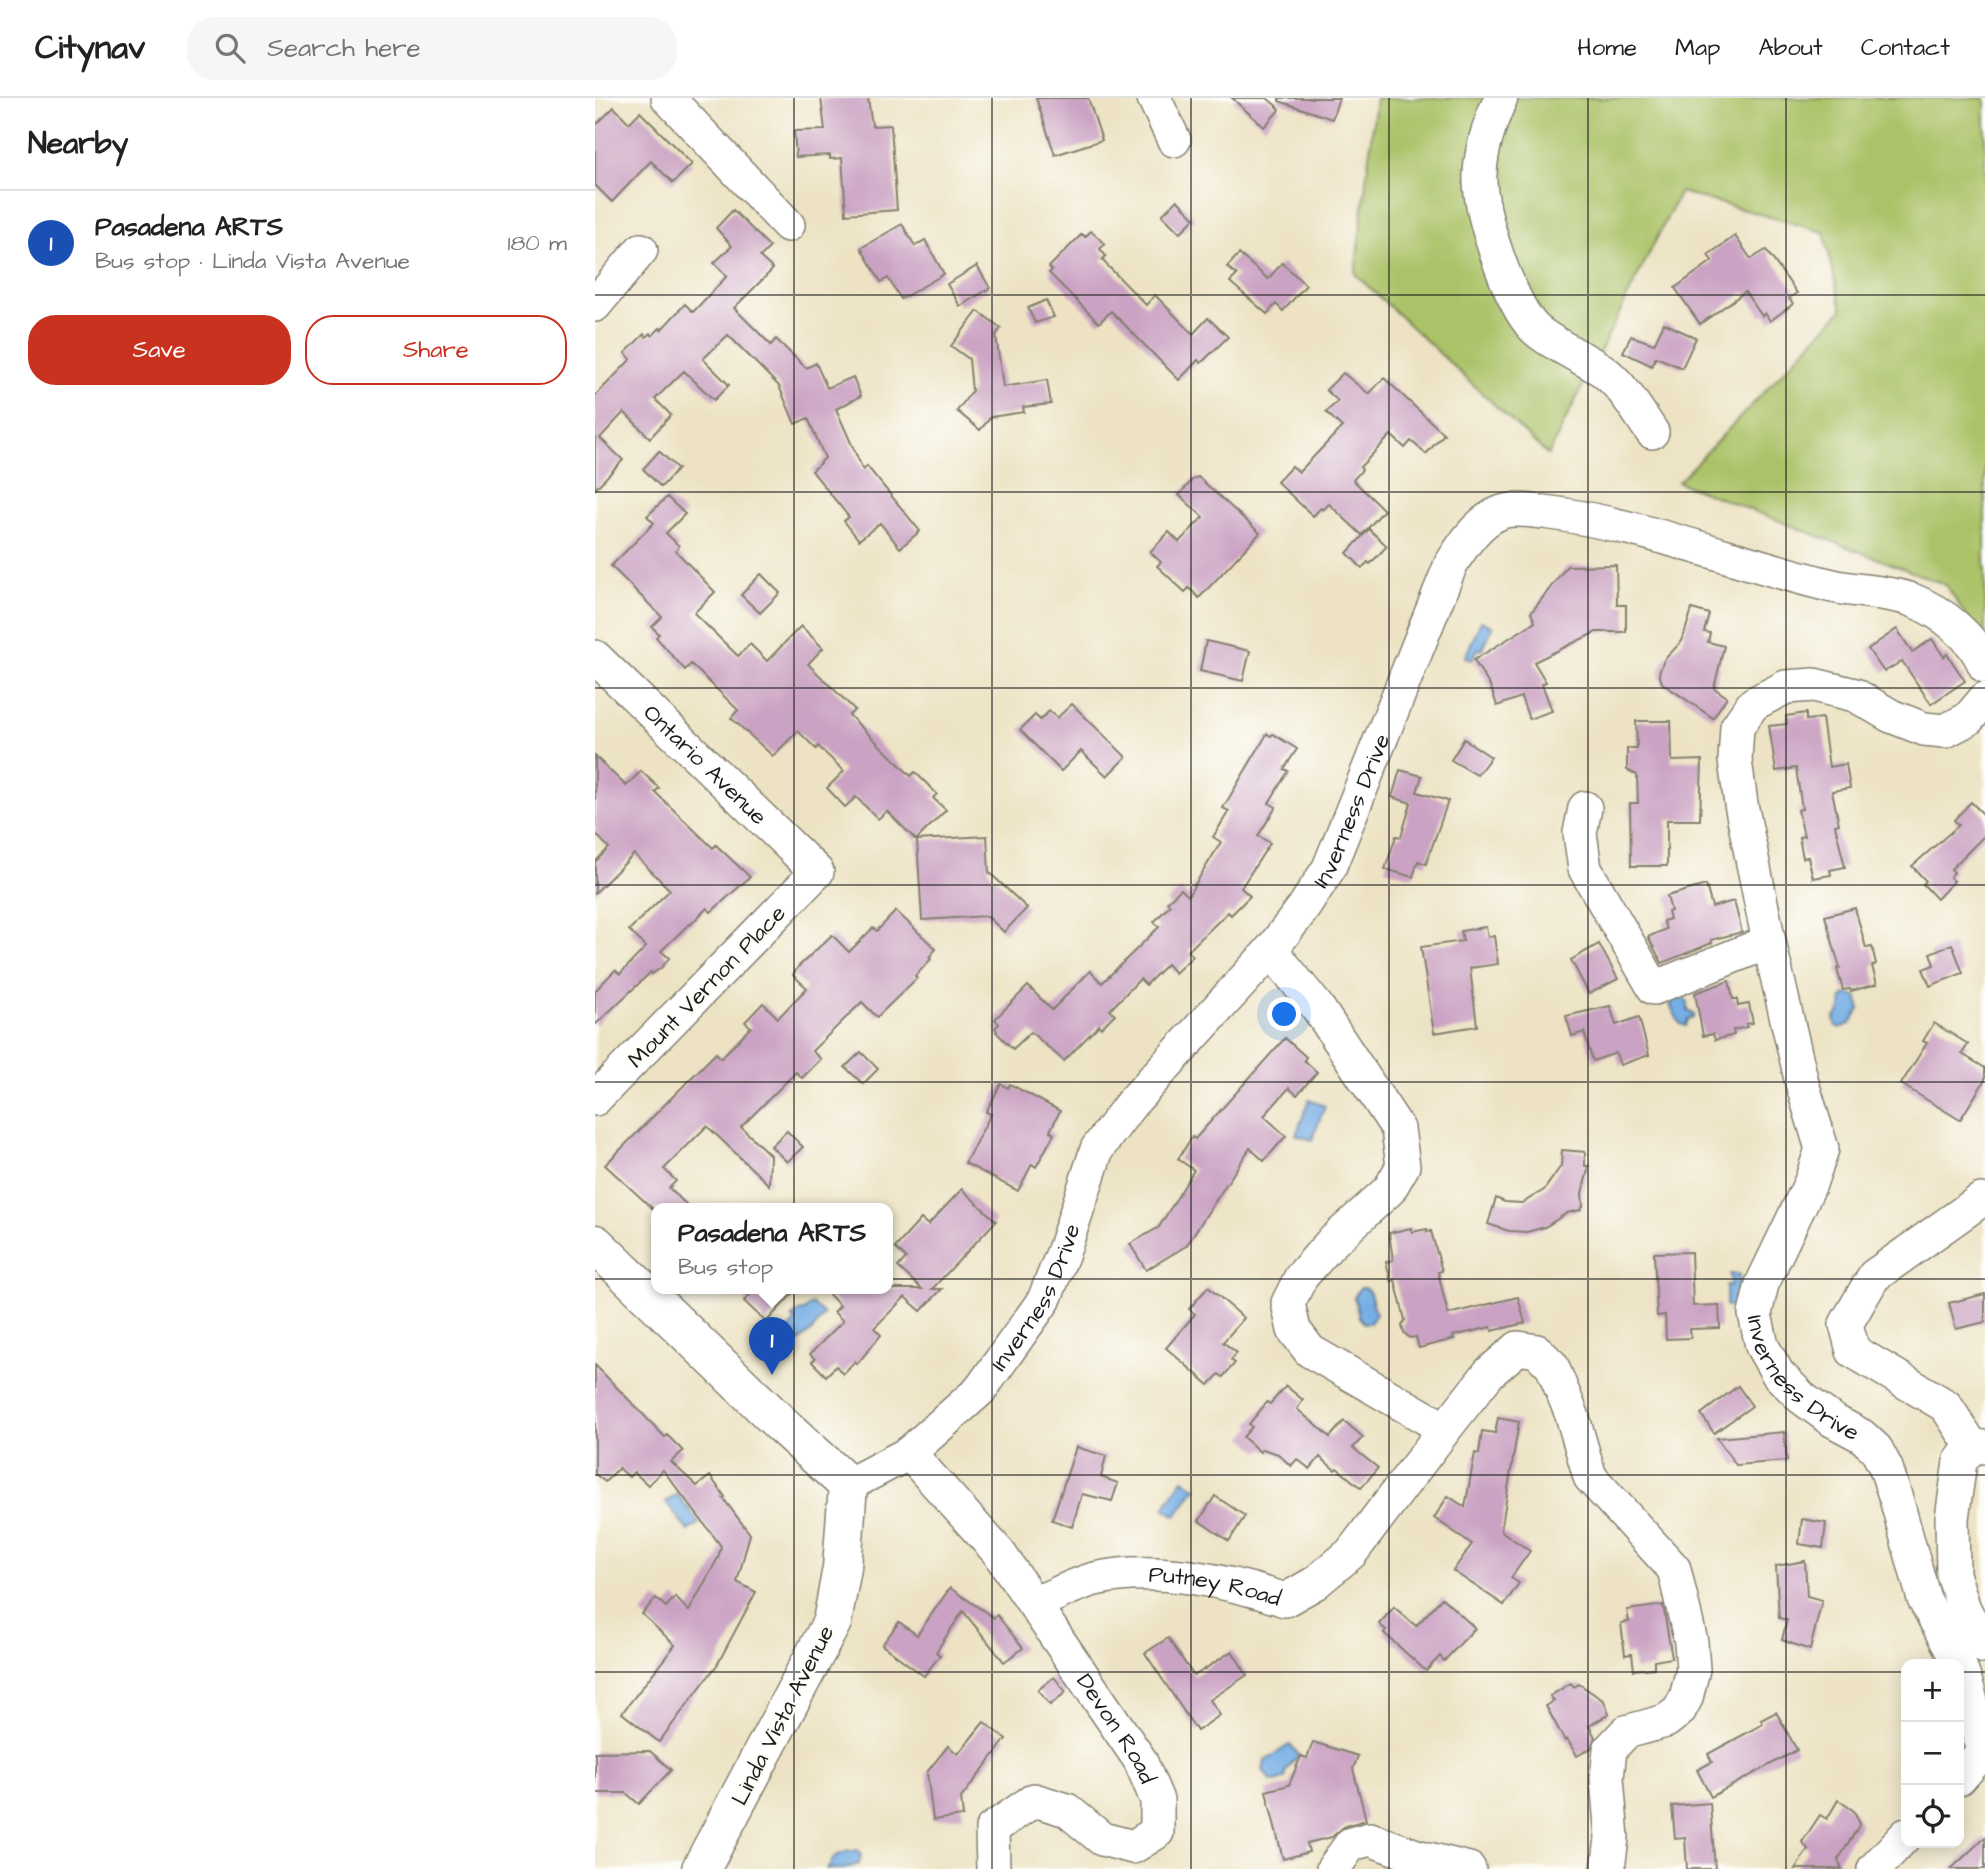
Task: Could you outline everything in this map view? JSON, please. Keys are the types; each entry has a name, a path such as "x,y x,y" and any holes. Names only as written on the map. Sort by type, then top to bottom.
{"main road":[{"path":"595,1244 848,1485"},
{"name":"Linda Vista Avenue","path":"701,1869 832,1622 842,1568 848,1485"}],"street":[{"path":"668,98 787,225"},
{"path":"1154,98 1174,140"},
{"path":"1501,98 1488,126 1480,176 1492,245 1497,257 1520,305 1535,328 1605,372 1623,390 1652,432"},
{"path":"595,305 641,250"},
{"name":"Inverness Drive","path":"848,1485 909,1452 980,1390 1044,1300 1064,1250 1097,1149 1131,1105 1271,950 1304,907 1329,868 1451,564 1462,545 1484,523 1503,511 1575,516 1834,586 1911,600 1946,619 1965,634 1980,654 1985,666"},
{"name":"Ontario Avenue","path":"595,657 817,872"},
{"name":"Inverness Drive","path":"1984,1751 1959,1663 1924,1600 1897,1502 1886,1468 1876,1449 1862,1436 1832,1420 1802,1398 1778,1374 1762,1346 1755,1314 1762,1284 1810,1184 1822,1149 1802,1083 1769,942 1741,804 1735,760 1737,727 1753,704 1786,687 1814,685 1855,695 1891,716 1924,729 1945,731 1968,719 1985,699"},
{"path":"1585,808 1580,833 1584,869 1654,988 1769,942"},
{"name":"Mount Vernon Place","path":"595,1099 817,872"},
{"path":"1271,950 1318,1008 1398,1129 1403,1166 1389,1191 1330,1244 1301,1277 1288,1303 1294,1330 1310,1351 1440,1426"},
{"path":"1981,1200 1874,1276 1846,1324 1853,1351 1945,1406 1978,1447 1960,1462 1952,1518 1954,1574 1965,1609 1985,1647"},
{"name":"Putney Road","path":"1035,1603 1095,1579 1142,1574 1221,1581 1285,1600 1315,1583 1351,1553 1440,1426 1489,1373 1518,1348 1537,1351 1552,1367 1572,1416 1590,1477 1674,1569 1691,1642 1693,1669 1686,1698 1679,1711 1665,1721 1626,1732 1610,1749 1607,1778 1612,1838 1608,1869"},
{"name":"Devon Road","path":"909,1452 971,1519 1035,1603 1140,1760 1157,1800 1157,1832 1133,1847 1102,1839 1067,1810 1034,1800 992,1829 993,1869"},
{"path":"1964,1773 1984,1751"},
{"path":"1333,1869 1351,1844 1370,1839 1416,1856 1469,1869"},
{"path":"1874,1869 1901,1840"}],"green space":[{"path":"1376,98 1985,98 1985,645 1946,585 1678,482 1842,310 1824,232 1680,192 1548,455 1355,274"}],"water":[{"path":"1481,621 1493,627 1482,650 1478,649 1472,660 1465,657"},
{"path":"1846,994 1857,996 1860,1009 1850,1024 1840,1028 1836,1026 1834,1019"},
{"path":"1674,998 1684,998 1688,1003 1688,1011 1694,1014 1694,1017 1688,1019 1686,1026 1680,1024 1670,1005"},
{"path":"1309,1100 1325,1106 1312,1140 1296,1135"},
{"path":"1730,1274 1739,1274 1739,1288 1735,1306 1726,1307 1726,1286 1731,1286"},
{"path":"1360,1288 1365,1288 1370,1293 1376,1314 1370,1323 1364,1323 1359,1317 1354,1297"},
{"path":"812,1304 824,1314 813,1330 799,1342 788,1330 796,1321 792,1317"},
{"path":"1183,1479 1196,1488 1176,1516 1164,1508"},
{"path":"677,1494 699,1523 688,1531 666,1502"},
{"path":"1290,1744 1299,1755 1286,1771 1285,1778 1271,1781 1263,1770 1265,1761"},
{"path":"857,1851 861,1855 859,1864 844,1869 827,1869 835,1856"}],"building":[{"path":"821,98 868,98 872,126 891,125 897,210 846,214 842,158 830,159 830,155 796,157 794,131 825,130"},
{"path":"1036,98 1088,98 1102,140 1055,155"},
{"path":"1232,98 1267,98 1280,109 1264,127"},
{"path":"1279,98 1339,98 1332,119 1279,101"},
{"path":"614,107 629,123 640,112 692,164 673,183 651,161 612,202 595,185 595,126"},
{"path":"1177,200 1195,218 1180,233 1162,215"},
{"path":"733,210 770,247 760,257 773,269 734,308 771,345 776,339 806,368 816,363 827,388 853,377 861,396 836,409 863,470 867,466 920,531 900,548 880,523 859,540 844,521 849,517 812,471 825,458 808,418 795,424 779,386 728,335 703,359 729,385 714,400 684,371 655,399 671,415 650,438 624,412 600,438 623,460 595,489 595,396 631,359 625,353 644,334 646,337 650,333 652,336 660,328 661,330 685,304 693,312 727,276 714,263 732,246 716,228"},
{"path":"902,224 915,246 925,240 944,274 901,299 888,278 881,282 861,248"},
{"path":"1091,231 1105,244 1100,249 1106,256 1102,260 1146,305 1155,295 1193,334 1208,318 1228,337 1201,363 1198,360 1179,380 1111,311 1099,323 1049,273 1052,270 1049,267 1082,234 1085,237"},
{"path":"1735,236 1751,259 1766,250 1797,293 1789,298 1793,304 1770,321 1765,313 1762,316 1745,292 1700,324 1675,288 1712,261 1708,255"},
{"path":"1239,254 1268,279 1282,263 1306,285 1283,311 1276,304 1267,314 1230,282 1237,275 1227,267"},
{"path":"977,266 990,288 960,306 947,284"},
{"path":"1046,300 1054,317 1035,323 1028,308"},
{"path":"978,311 1001,328 996,335 1003,387 1047,380 1051,404 1023,407 1024,412 991,417 980,430 957,411 972,391 969,359 951,346"},
{"path":"1664,323 1696,338 1682,368 1656,357 1652,366 1623,352 1631,336 1654,344"},
{"path":"1343,373 1369,394 1384,378 1444,434 1426,454 1411,441 1405,448 1391,435 1360,467 1362,470 1353,480 1384,510 1362,535 1329,504 1313,516 1277,482 1292,466 1299,472 1342,427 1326,412 1338,401 1326,390"},
{"path":"659,451 678,469 661,487 643,469"},
{"path":"1198,477 1260,533 1199,598 1189,588 1185,592 1157,566 1161,562 1150,552 1169,532 1179,542 1203,517 1179,495"},
{"path":"667,497 685,514 666,533 679,546 676,551 715,592 694,613 738,656 750,644 767,661 801,626 823,648 808,664 855,710 849,715 911,776 915,772 937,794 933,798 946,810 916,840 887,811 878,819 856,797 845,807 827,788 844,771 798,731 773,756 731,718 738,710 691,664 685,670 656,637 659,634 652,627 662,617 611,566 654,523 647,516"},
{"path":"1369,529 1387,546 1370,564 1368,562 1362,568 1347,553"},
{"path":"1616,565 1617,605 1626,605 1626,632 1596,632 1534,662 1546,682 1542,684 1552,711 1529,719 1521,697 1497,706 1491,688 1474,660 1535,622 1531,613 1567,566"},
{"path":"761,574 780,593 760,613 741,595"},
{"path":"1692,609 1709,614 1704,632 1710,633 1708,642 1724,646 1714,688 1727,697 1713,718 1662,683 1659,673 1664,660 1682,641"},
{"path":"1897,629 1912,652 1932,639 1944,657 1947,654 1965,681 1931,704 1902,661 1884,672 1868,649"},
{"path":"1206,641 1250,651 1243,681 1200,671"},
{"path":"1072,704 1126,757 1107,776 1081,751 1061,771 1020,730 1035,715 1040,720 1049,711 1057,718"},
{"path":"1806,713 1806,720 1822,718 1829,767 1846,764 1850,788 1832,791 1839,824 1835,825 1845,867 1830,870 1831,875 1813,878 1808,857 1803,858 1799,837 1804,836 1798,810 1802,809 1796,768 1776,771 1769,726 1787,724 1786,716"},
{"path":"1636,721 1671,721 1672,761 1702,760 1700,820 1667,820 1667,866 1631,866 1630,803 1638,803 1637,775 1627,770 1627,748 1637,748"},
{"path":"1267,734 1273,734 1297,749 1284,769 1288,771 1269,803 1276,807 1258,836 1270,843 1241,888 1250,896 1231,915 1228,912 1188,951 1193,956 1175,973 1167,964 1146,985 1140,979 1110,1010 1115,1014 1101,1028 1099,1025 1064,1061 1031,1032 1013,1049 996,1032 995,1028 999,1024 995,1019 1028,986 1052,1010 1090,971 1102,983 1159,927 1154,922 1170,905 1167,902 1181,889 1188,896 1221,842 1213,837 1229,811 1223,808"},
{"path":"1464,739 1491,757 1477,775 1451,760"},
{"path":"595,756 626,786 641,771 659,788 655,792 713,848 716,845 750,877 711,912 707,908 689,924 661,951 669,958 662,967 652,974 651,972 595,1025 595,991 615,970 620,974 646,947 629,930 670,890 634,854 595,893 595,862 609,848 595,833"},
{"path":"1400,770 1422,776 1417,792 1448,801 1426,864 1418,861 1413,877 1385,869 1396,836 1401,837 1411,803 1392,797"},
{"path":"1971,802 1985,816 1985,835 1951,869 1954,872 1950,877 1954,881 1937,899 1923,884 1926,881 1912,866 1959,825 1954,820"},
{"path":"987,836 989,872 1027,908 1004,932 987,916 922,920 917,840"},
{"path":"1706,885 1712,907 1734,901 1742,932 1711,940 1712,943 1662,963 1648,937 1666,929 1663,921 1670,919 1668,912 1671,911 1667,896"},
{"path":"1855,908 1866,948 1872,947 1876,964 1872,966 1877,984 1851,991 1843,990 1837,969 1840,968 1825,916"},
{"path":"896,911 936,949 929,957 931,959 915,976 917,978 877,1017 862,1002 812,1051 821,1059 802,1078 796,1072 741,1127 770,1155 769,1185 707,1126 664,1169 676,1181 669,1188 685,1203 651,1203 651,1207 605,1165 716,1053 721,1058 751,1027 745,1022 763,1003 778,1018 807,988 793,975 798,967 832,935 849,952 873,928 877,931"},
{"path":"1486,927 1488,937 1494,936 1498,964 1470,968 1477,1026 1434,1033 1421,947 1463,941 1461,931"},
{"path":"1599,944 1618,979 1589,994 1571,960"},
{"path":"1952,944 1963,973 1930,986 1923,969 1934,965 1930,953"},
{"path":"1729,981 1733,999 1737,999 1738,1006 1749,1004 1753,1023 1733,1030 1734,1035 1715,1040 1713,1034 1703,1036 1695,993"},
{"path":"1610,1006 1616,1025 1639,1017 1649,1055 1620,1065 1616,1053 1593,1061 1584,1032 1572,1036 1566,1016"},
{"path":"1934,1023 1968,1044 1962,1054 1985,1068 1985,1080 1960,1120 1901,1084 1927,1043 1923,1041"},
{"path":"1285,1038 1306,1057 1304,1060 1317,1072 1297,1095 1289,1088 1264,1116 1286,1136 1264,1161 1250,1148 1186,1246 1146,1270 1130,1244 1159,1227 1194,1170 1178,1159 1192,1137 1195,1139"},
{"path":"861,1052 878,1069 863,1084 845,1067"},
{"path":"1001,1084 1008,1088 1010,1084 1060,1111 1050,1131 1054,1134 1036,1167 1032,1164 1018,1191 965,1163 991,1114 986,1112"},
{"path":"787,1131 803,1147 787,1162 771,1146"},
{"path":"1562,1150 1585,1152 1585,1166 1589,1166 1582,1193 1583,1206 1580,1210 1567,1213 1545,1227 1527,1232 1509,1231 1488,1224 1496,1198 1505,1202 1522,1203 1544,1190 1561,1166"},
{"path":"962,1189 996,1221 932,1289 942,1289 921,1311 905,1297 874,1328 881,1335 857,1364 855,1361 843,1374 836,1366 826,1376 812,1362 815,1359 810,1354 843,1321 834,1312 840,1306 829,1294 893,1294 893,1289 922,1289 898,1267 906,1258 895,1248 921,1219 928,1225"},
{"path":"1411,1228 1412,1232 1427,1229 1427,1232 1431,1231 1442,1271 1438,1272 1448,1314 1518,1297 1525,1323 1492,1331 1491,1327 1419,1348 1416,1337 1410,1338 1404,1333 1402,1326 1405,1320 1395,1280 1391,1281 1386,1262 1393,1260 1389,1233"},
{"path":"1691,1252 1693,1306 1719,1305 1720,1328 1690,1329 1691,1338 1666,1339 1665,1315 1657,1316 1654,1253"},
{"path":"1208,1287 1244,1318 1223,1342 1237,1353 1231,1360 1235,1363 1223,1377 1219,1374 1209,1385 1166,1348 1195,1314 1189,1309"},
{"path":"750,1294 792,1294 766,1322 744,1301"},
{"path":"1985,1294 1985,1322 1956,1329 1949,1303"},
{"path":"595,1365 665,1437 667,1435 683,1451 671,1462 697,1486 710,1476 750,1534 737,1582 756,1592 717,1665 659,1742 622,1713 675,1645 642,1614 656,1598 666,1607 675,1597 689,1611 718,1558 721,1546 663,1470 648,1485 634,1472 629,1477 619,1468 605,1482 595,1474"},
{"path":"1286,1386 1303,1400 1297,1409 1330,1437 1344,1421 1363,1437 1353,1448 1378,1468 1361,1488 1320,1457 1310,1469 1297,1459 1291,1466 1278,1454 1262,1449 1260,1452 1243,1437 1252,1427 1249,1424 1267,1402 1270,1404"},
{"path":"1738,1386 1752,1406 1714,1433 1701,1414"},
{"path":"1498,1418 1519,1422 1501,1531 1530,1551 1511,1578 1519,1583 1504,1605 1453,1571 1472,1544 1434,1518 1448,1496 1465,1507 1482,1431 1495,1433"},
{"path":"1784,1432 1787,1461 1736,1465 1717,1438"},
{"path":"1076,1447 1106,1456 1101,1477 1118,1483 1112,1501 1082,1494 1072,1527 1052,1520"},
{"path":"1215,1496 1245,1516 1229,1541 1199,1521"},
{"path":"1802,1519 1826,1523 1823,1548 1799,1544"},
{"path":"1805,1561 1807,1596 1822,1600 1810,1650 1782,1640 1787,1620 1779,1618 1776,1566"},
{"path":"950,1588 994,1618 997,1615 1023,1648 1004,1662 963,1611 936,1652 940,1655 924,1676 882,1645 899,1622 917,1635"},
{"path":"1442,1598 1475,1628 1444,1661 1440,1656 1426,1671 1384,1633 1386,1630 1379,1624 1394,1607 1416,1626"},
{"path":"1663,1605 1672,1658 1654,1661 1654,1668 1634,1670 1632,1654 1625,1655 1621,1623 1629,1622 1627,1610"},
{"path":"1168,1638 1194,1676 1232,1651 1247,1675 1210,1700 1220,1715 1197,1731 1145,1653"},
{"path":"1054,1677 1066,1692 1050,1705 1038,1690"},
{"path":"1571,1683 1574,1687 1579,1684 1604,1701 1609,1714 1589,1726 1595,1737 1591,1748 1577,1756 1567,1739 1565,1741 1546,1706 1554,1701 1550,1696"},
{"path":"1776,1712 1797,1750 1711,1797 1697,1770 1712,1762 1708,1754 1763,1724 1761,1720"},
{"path":"984,1722 1006,1739 961,1798 963,1816 933,1820 927,1772 948,1746 958,1754"},
{"path":"1313,1742 1358,1756 1353,1769 1366,1820 1345,1826 1332,1837 1307,1843 1309,1852 1283,1859 1266,1791 1289,1785 1301,1756 1307,1758"},
{"path":"650,1751 671,1770 639,1804 626,1793 595,1793 595,1752"},
{"path":"1838,1800 1854,1811 1860,1824 1838,1860 1842,1869 1795,1869 1808,1849 1802,1842 1820,1815 1827,1819"},
{"path":"1710,1803 1715,1869 1687,1869 1685,1838 1675,1839 1672,1806"},
{"path":"1985,1837 1985,1869 1951,1869"}],"place":[{"name":"Pasadena ARTS","path":"772,1375"}]}
